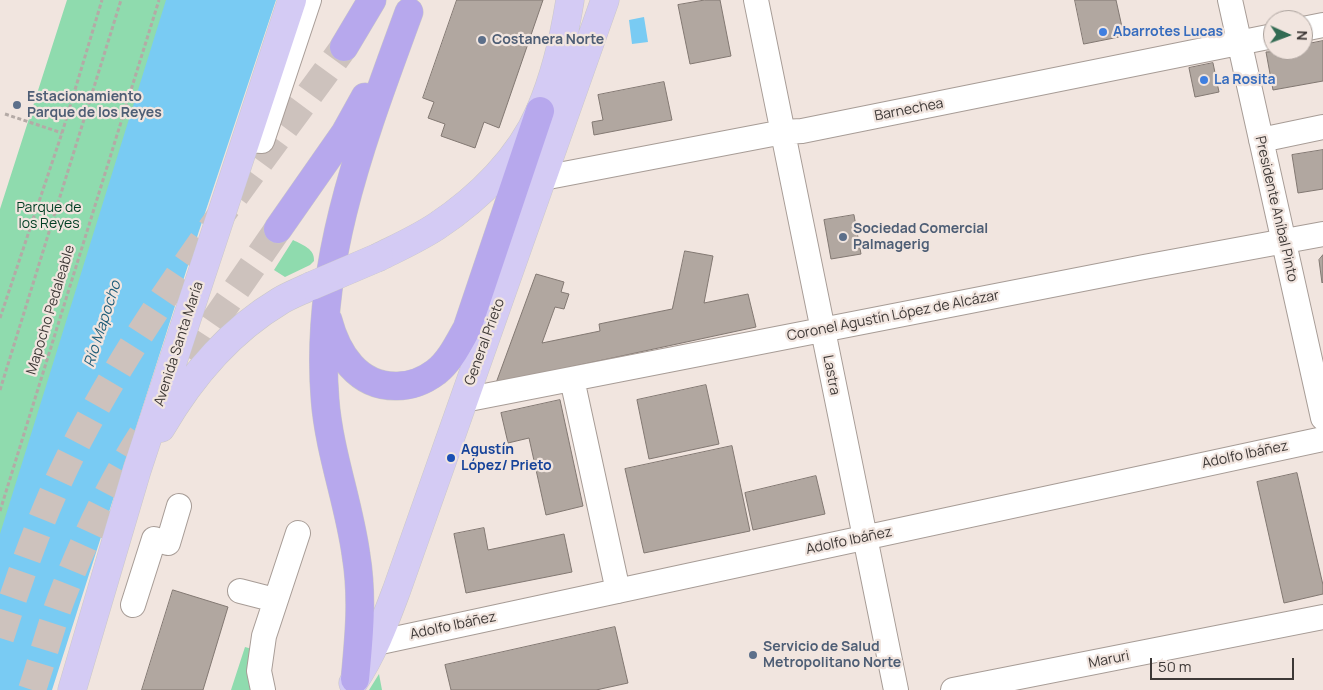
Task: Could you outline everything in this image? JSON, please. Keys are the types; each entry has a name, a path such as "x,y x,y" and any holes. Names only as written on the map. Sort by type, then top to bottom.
{"highway":[{"path":"344,47 372,0"},
{"path":"278,229 344,133 385,62 411,6"},
{"path":"351,685 361,606 360,579 356,552 329,432 318,296 370,118 411,6"},
{"path":"318,296 341,353 349,365 364,378 384,385 404,386 436,372 457,346 467,328 540,111"}],"main road":[{"name":"Avenida Santa María","path":"72,690 137,470 292,0"},
{"path":"137,470 165,421 185,392 220,349 254,319 268,309 318,296 379,257 435,227 488,185 516,152 529,133 540,111 558,58 570,0"},
{"name":"General Prieto","path":"351,685 366,663 376,642 397,588 605,0"}],"street":[{"path":"246,140 262,141 309,0"},
{"name":"Lastra","path":"756,0 896,690"},
{"name":"Presidente Aníbal Pinto","path":"1230,0 1323,418"},
{"name":"Barnechea","path":"543,178 783,132 802,131 1263,38"},
{"path":"1261,140 1323,127"},
{"name":"Coronel Agustín López de Alcázar","path":"464,400 1144,267 1323,234"},
{"path":"572,379 618,591"},
{"name":"Adolfo Ibáñez","path":"376,642 1323,439"},
{"path":"120,530 168,543 179,506"},
{"path":"263,690 260,671 264,636 298,533"},
{"path":"133,605 154,539"},
{"path":"240,591 275,600"},
{"name":"Maruri","path":"953,690 1323,617"}],"path":[{"path":"0,318 62,133 102,0"},
{"path":"0,390 121,0"},
{"name":"Mapocho Pedaleable","path":"0,511 159,0"},
{"path":"5,114 62,133"}],"green space":[{"name":"Parque de los Reyes","path":"67,0 273,0 0,690 0,209"},
{"path":"293,240 313,253 314,261 310,265 285,277 274,270"},
{"path":"245,647 252,649 252,690 231,690"},
{"path":"379,674 382,690 369,690"}],"water":[{"name":"Río Mapocho","path":"166,0 276,0 199,231 52,690 0,690 0,534"},
{"path":"644,17 648,42 632,44 629,20"}],"building":[{"path":"457,0 543,0 499,128 484,122 475,148 441,136 445,124 428,118 434,102 423,98"},
{"path":"705,0 720,0 731,56 690,64 678,5"},
{"path":"1075,0 1116,0 1124,36 1084,44"},
{"path":"1323,41 1323,81 1273,90 1267,60 1313,60 1313,43"},
{"name":"La Rosita","path":"1213,63 1219,92 1195,97 1189,68"},
{"path":"664,82 672,120 594,135 592,122 603,120 598,95"},
{"path":"1323,150 1323,189 1298,193 1292,155"},
{"name":"Sociedad Comercial Palmagerig","path":"854,215 861,254 831,259 824,220"},
{"path":"685,251 713,256 704,303 748,294 756,327 496,383 536,274 564,282 561,292 569,294 564,309 555,307 542,343 600,331 599,324 672,309"},
{"path":"1323,255 1323,282 1322,283 1319,260"},
{"path":"706,385 719,444 649,459 637,400"},
{"path":"560,400 583,506 546,515 529,438 508,443 501,413"},
{"path":"732,446 750,531 644,553 625,469"},
{"path":"1297,473 1323,585 1323,594 1284,603 1257,482"},
{"path":"816,476 825,514 753,530 745,493"},
{"path":"484,528 488,550 564,534 572,572 466,593 454,534"},
{"path":"173,590 228,607 203,690 142,690"},
{"path":"615,627 628,683 596,690 451,690 445,665"}],"tunnel":[{"path":"0,638 26,560 46,509 81,435 110,384 140,334 206,236 344,47"},
{"path":"167,394 278,229"},
{"path":"32,690 57,610 78,557 108,494 142,435"}],"place":[{"name":"Abarrotes Lucas","path":"1103,32"},
{"name":"Costanera Norte","path":"482,40"},
{"name":"La Rosita","path":"1204,80"},
{"name":"Estacionamiento Parque de los Reyes","path":"17,105"},
{"name":"Sociedad Comercial Palmagerig","path":"843,237"},
{"name":"Agustín López/ Prieto","path":"451,458"},
{"name":"Servicio de Salud Metropolitano Norte","path":"753,655"}]}
